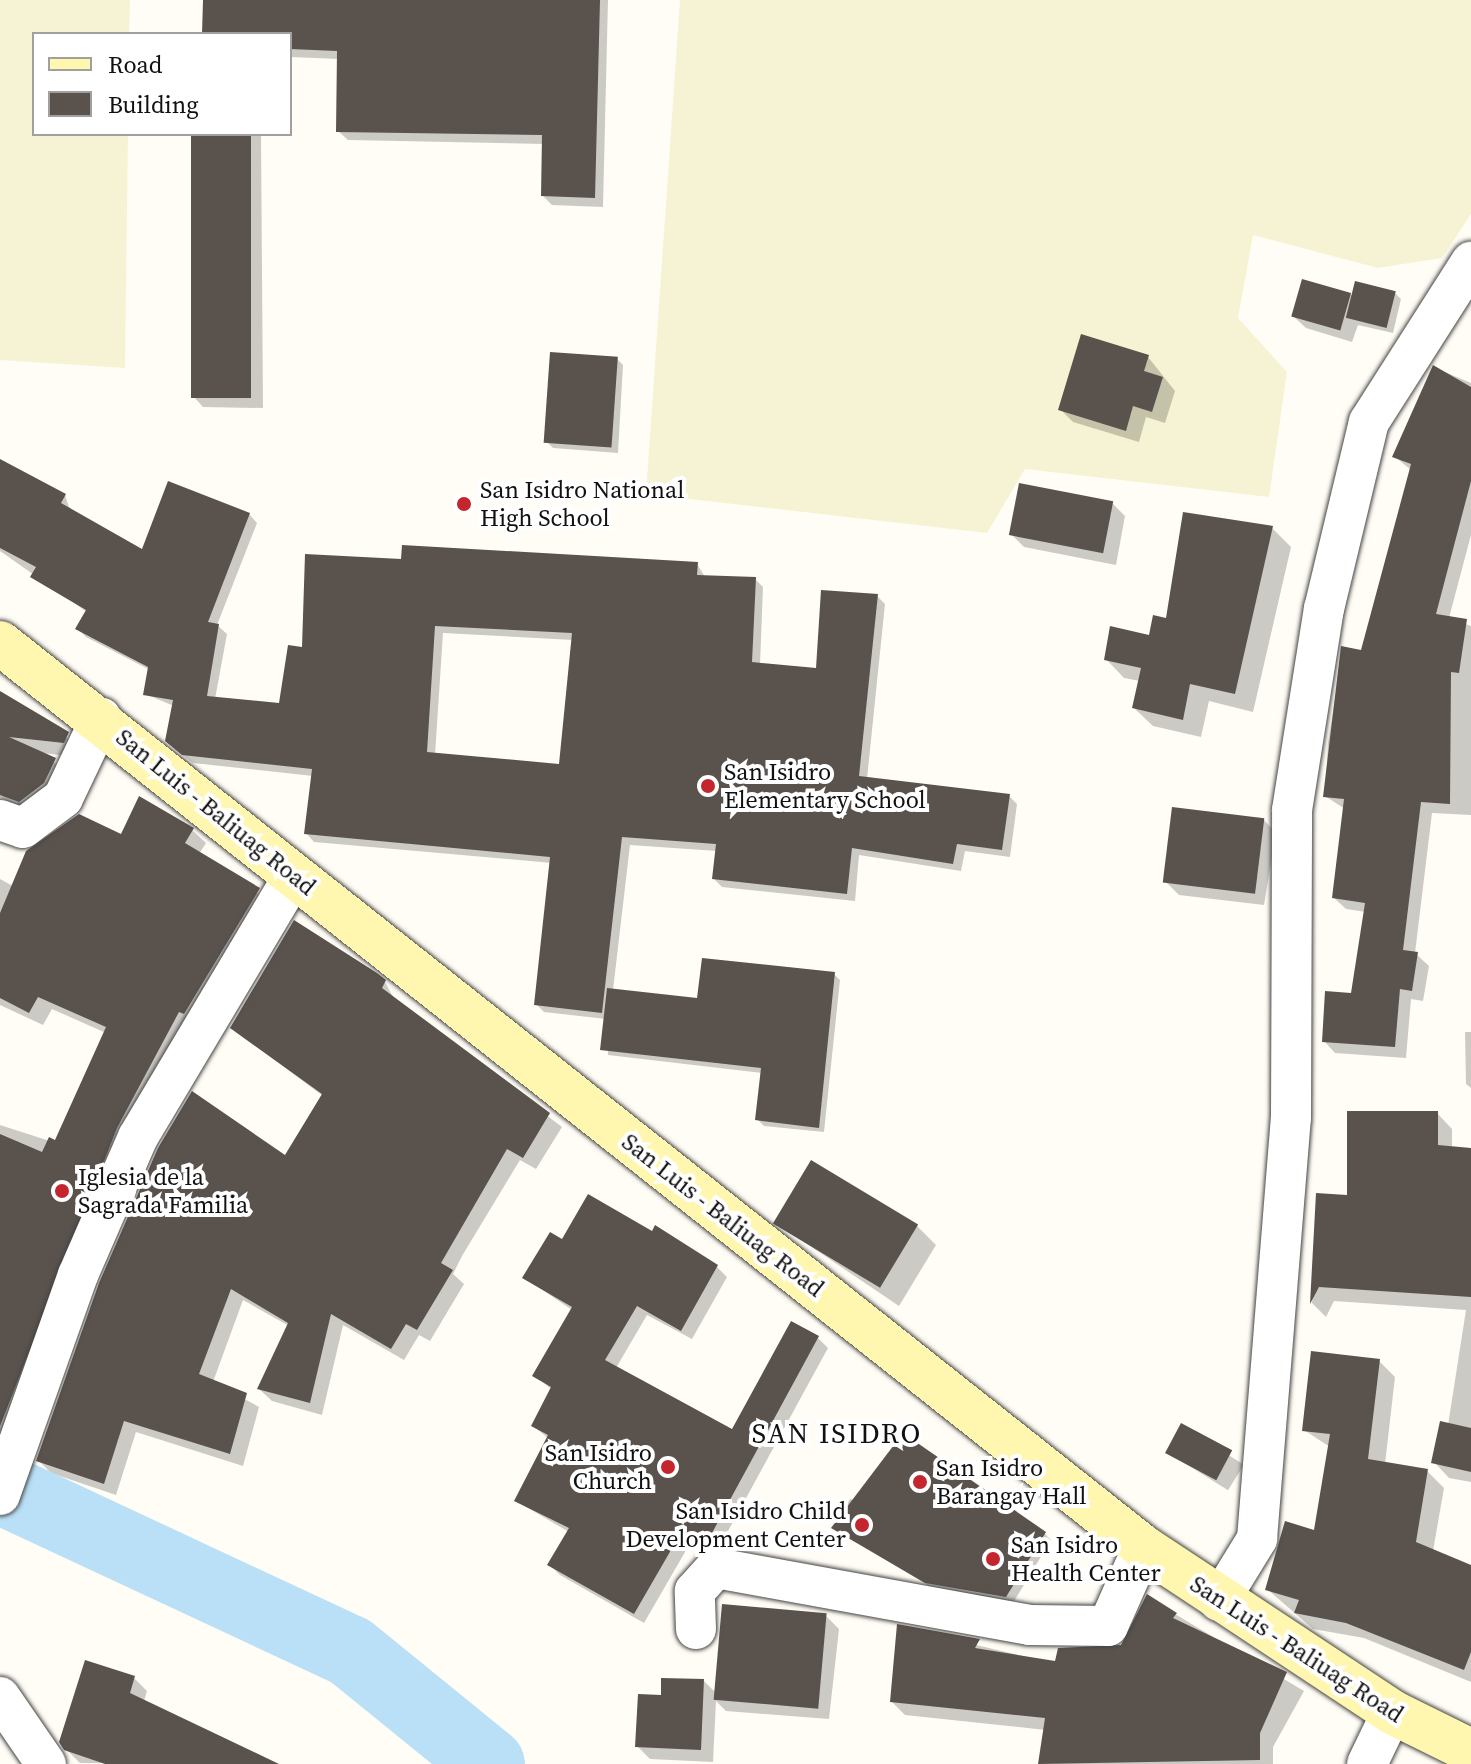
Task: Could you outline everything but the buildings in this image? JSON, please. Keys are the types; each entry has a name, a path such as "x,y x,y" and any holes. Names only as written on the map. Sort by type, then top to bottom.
{"main road":[{"name":"San Luis - Baliuag Road","path":"0,643 101,718 293,877 1143,1547 1219,1601 1404,1719 1471,1751"}],"street":[{"path":"1219,1601 1257,1539 1291,1118 1292,810 1324,609 1369,422 1457,294 1471,262"},
{"path":"0,820 23,828 63,798 101,718"},
{"path":"0,1495 78,1275 138,1137 293,877"},
{"path":"696,1629 695,1591 716,1568 1030,1625 1108,1626 1143,1547"},
{"path":"0,1697 46,1764"},
{"path":"1367,1764 1404,1719"}],"shaded area":[{"path":"0,0 130,0 129,32 32,32 32,136 128,136 125,368 0,360"},
{"path":"680,0 1471,0 1471,214 1442,258 1378,268 1253,235 1238,318 1287,372 1269,497 1025,469 987,533 646,494"}],"waterway":[{"path":"0,1488 350,1651 489,1764"}],"place":[{"name":"San Isidro National High School","path":"464,504"},
{"name":"San Isidro Elementary School","path":"708,786"},
{"name":"Iglesia de la Sagrada Familia","path":"62,1191"},
{"name":"San Isidro Church","path":"668,1467"},
{"name":"San Isidro Barangay Hall","path":"920,1482"},
{"name":"San Isidro Child Development Center","path":"862,1525"},
{"name":"San Isidro Health Center","path":"993,1559"}],"district":[{"name":"SAN ISIDRO","path":"837,1433"}]}
